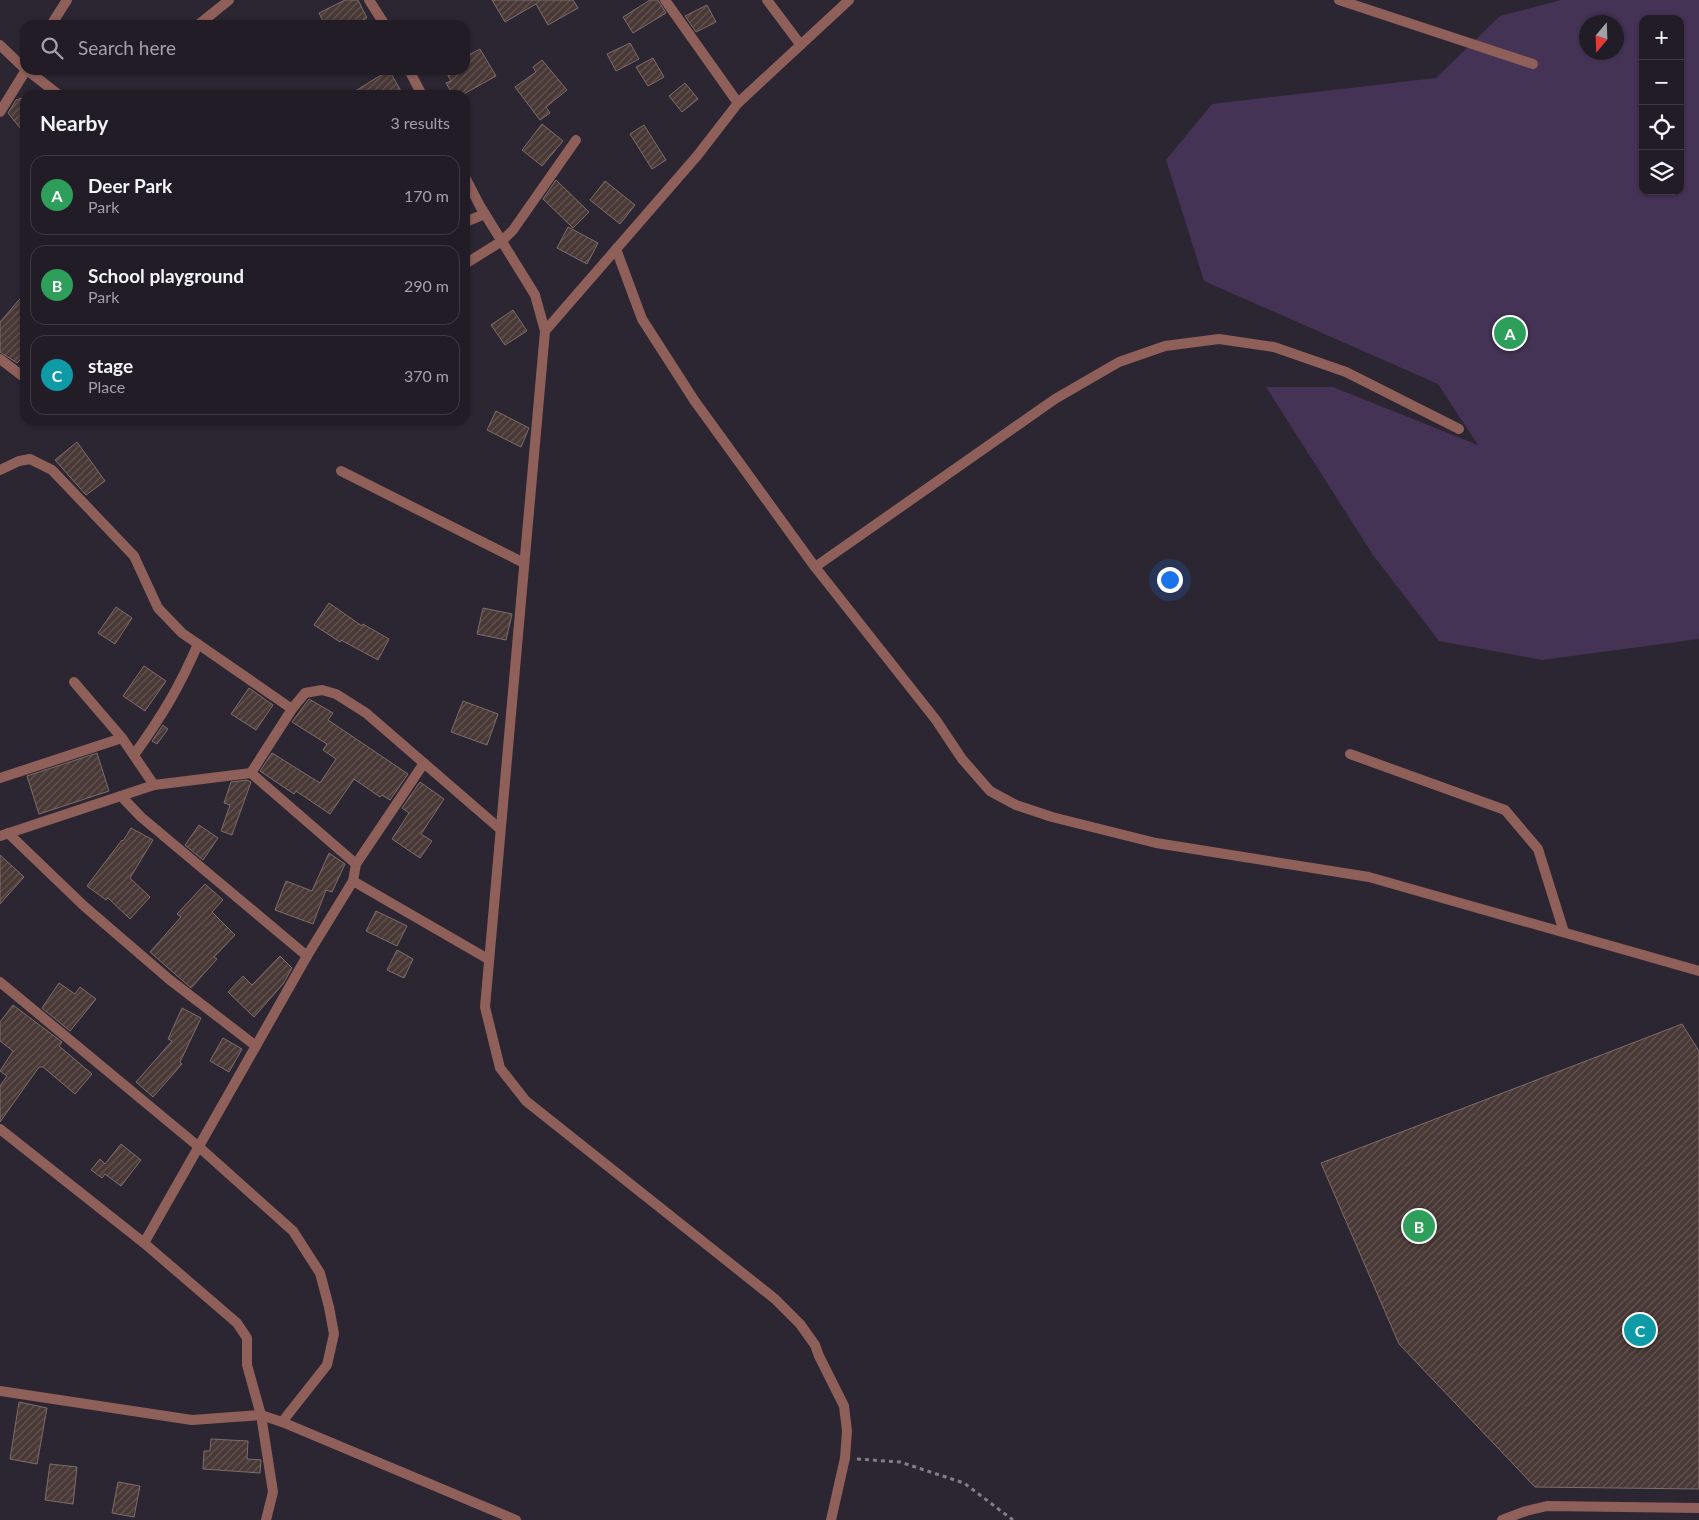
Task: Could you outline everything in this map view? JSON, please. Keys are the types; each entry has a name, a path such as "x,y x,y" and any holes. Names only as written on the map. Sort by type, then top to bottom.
{"street":[{"path":"54,20 67,0"},
{"path":"204,20 229,0"},
{"path":"369,0 382,20"},
{"path":"665,0 738,103"},
{"path":"766,0 800,44"},
{"path":"545,331 697,156 738,103 849,0"},
{"path":"1339,0 1533,64"},
{"path":"0,46 20,64"},
{"path":"0,112 23,75"},
{"path":"33,75 52,90"},
{"path":"411,75 418,90"},
{"path":"470,261 502,241 528,212 576,140"},
{"path":"470,186 485,214 535,295 545,331 499,828 485,1007 500,1068 526,1101 775,1299 800,1324 815,1345 818,1356 844,1406 847,1431 845,1458 831,1520"},
{"path":"470,220 485,214"},
{"path":"616,249 642,319 694,400 815,567 936,720 962,760 990,791 1016,805 1052,817 1156,843 1368,877 1699,971"},
{"path":"815,567 1055,399 1119,362 1165,346 1219,340 1274,347 1346,372 1459,429"},
{"path":"0,359 20,374"},
{"path":"0,470 19,461 30,460 41,462 52,470 134,556 158,608 182,633 292,709"},
{"path":"341,471 524,564"},
{"path":"134,755 166,711 198,644"},
{"path":"74,682 122,738 154,785"},
{"path":"251,773 292,709 305,693 322,690 336,694 366,713 499,828"},
{"path":"0,778 122,738"},
{"path":"1350,754 1505,810 1538,849 1564,932"},
{"path":"144,1243 307,956 353,881 356,864 424,763"},
{"path":"4,834 154,785 251,773 356,864"},
{"path":"121,796 140,817 307,956"},
{"path":"4,834 156,968 256,1046"},
{"path":"353,881 488,960"},
{"path":"0,982 199,1147 293,1231 320,1273 334,1334 327,1364 282,1422"},
{"path":"0,1129 144,1243 237,1323 244,1332 247,1338 247,1365 260,1415 273,1492 266,1520"},
{"path":"0,1391 192,1420 260,1415 282,1422 516,1520"},
{"path":"1502,1520 1526,1510 1547,1506 1699,1508"}],"path":[{"path":"845,1458 900,1462 964,1483 1014,1520"}],"shaded area":[{"path":"1561,0 1699,0 1699,639 1542,660 1439,641 1373,555 1266,387 1333,387 1478,445 1438,384 1204,281 1166,160 1212,104 1436,78 1500,16"}],"building":[{"path":"345,0 358,0 367,18 363,20 322,20 319,13"},
{"path":"492,0 573,0 578,8 548,25 536,4 505,22"},
{"path":"650,0 658,0 666,13 633,33 623,17"},
{"path":"707,5 716,22 696,32 685,16"},
{"path":"630,43 639,59 616,71 607,54"},
{"path":"480,49 496,76 470,91 450,90 446,83 451,81 448,75 470,75 470,54"},
{"path":"653,58 664,77 648,86 636,67"},
{"path":"542,60 567,90 546,107 550,113 540,120 515,87 536,72 533,67"},
{"path":"381,75 392,75 400,90 357,90"},
{"path":"685,83 698,99 682,112 669,96"},
{"path":"20,99 20,128 8,113 16,100"},
{"path":"542,124 563,141 542,166 522,150"},
{"path":"644,125 666,160 652,169 630,134"},
{"path":"556,180 589,212 573,228 543,199"},
{"path":"605,181 635,205 620,224 590,200"},
{"path":"568,227 598,243 587,264 557,248"},
{"path":"20,299 20,360 17,363 0,352 0,322"},
{"path":"513,310 527,331 505,345 491,325"},
{"path":"496,411 529,428 521,447 487,430"},
{"path":"77,442 105,481 86,495 55,460"},
{"path":"329,603 362,626 363,624 389,639 378,660 341,640 340,642 314,625"},
{"path":"116,607 132,618 115,644 98,633"},
{"path":"483,608 512,614 506,640 477,634"},
{"path":"144,666 166,681 145,711 123,696"},
{"path":"249,688 273,705 256,730 231,714"},
{"path":"309,699 333,713 328,720 408,774 390,800 382,795 380,797 354,779 330,814 296,791 294,794 260,771 272,753 320,783 336,759 323,750 327,744 292,722"},
{"path":"463,701 498,714 487,745 451,732"},
{"path":"163,725 168,729 157,744 152,741"},
{"path":"97,753 109,791 39,814 27,776"},
{"path":"247,780 251,782 232,835 221,831 230,805 224,803 231,782"},
{"path":"420,782 444,799 421,834 432,841 420,858 392,839 409,813 402,808"},
{"path":"199,825 218,838 203,860 185,845"},
{"path":"131,828 153,840 130,878 150,897 130,919 108,898 106,900 87,886"},
{"path":"329,853 345,864 332,892 326,890 313,924 275,910 286,881 312,891"},
{"path":"0,855 24,877 0,904"},
{"path":"205,884 223,900 212,912 235,935 214,957 217,959 191,988 150,952 181,917 177,914"},
{"path":"376,911 407,926 397,946 366,931"},
{"path":"397,950 413,959 404,978 387,970"},
{"path":"280,956 292,968 283,984 254,1017 228,992 243,976 252,985"},
{"path":"59,983 75,994 80,987 96,999 70,1031 42,1008"},
{"path":"13,1005 62,1042 59,1046 92,1074 75,1094 43,1067 39,1067 0,1122 0,1086 7,1076 0,1071 13,1051 0,1041 0,1022"},
{"path":"182,1008 201,1018 180,1062 182,1064 153,1097 136,1082 172,1041 168,1039"},
{"path":"1682,1024 1699,1051 1699,1489 1535,1487 1399,1344 1321,1163"},
{"path":"223,1038 242,1049 229,1072 210,1061"},
{"path":"121,1144 141,1160 121,1186 105,1174 102,1178 91,1170 100,1159 105,1164"},
{"path":"19,1402 47,1408 37,1464 10,1459"},
{"path":"211,1439 248,1441 247,1459 261,1460 260,1473 203,1469 204,1451 210,1451"},
{"path":"50,1464 77,1467 73,1504 45,1500"},
{"path":"118,1482 140,1486 134,1517 112,1513"}],"place":[{"name":"Deer Park","path":"1510,333"},
{"name":"School playground","path":"1419,1226"},
{"name":"stage","path":"1640,1330"}]}
